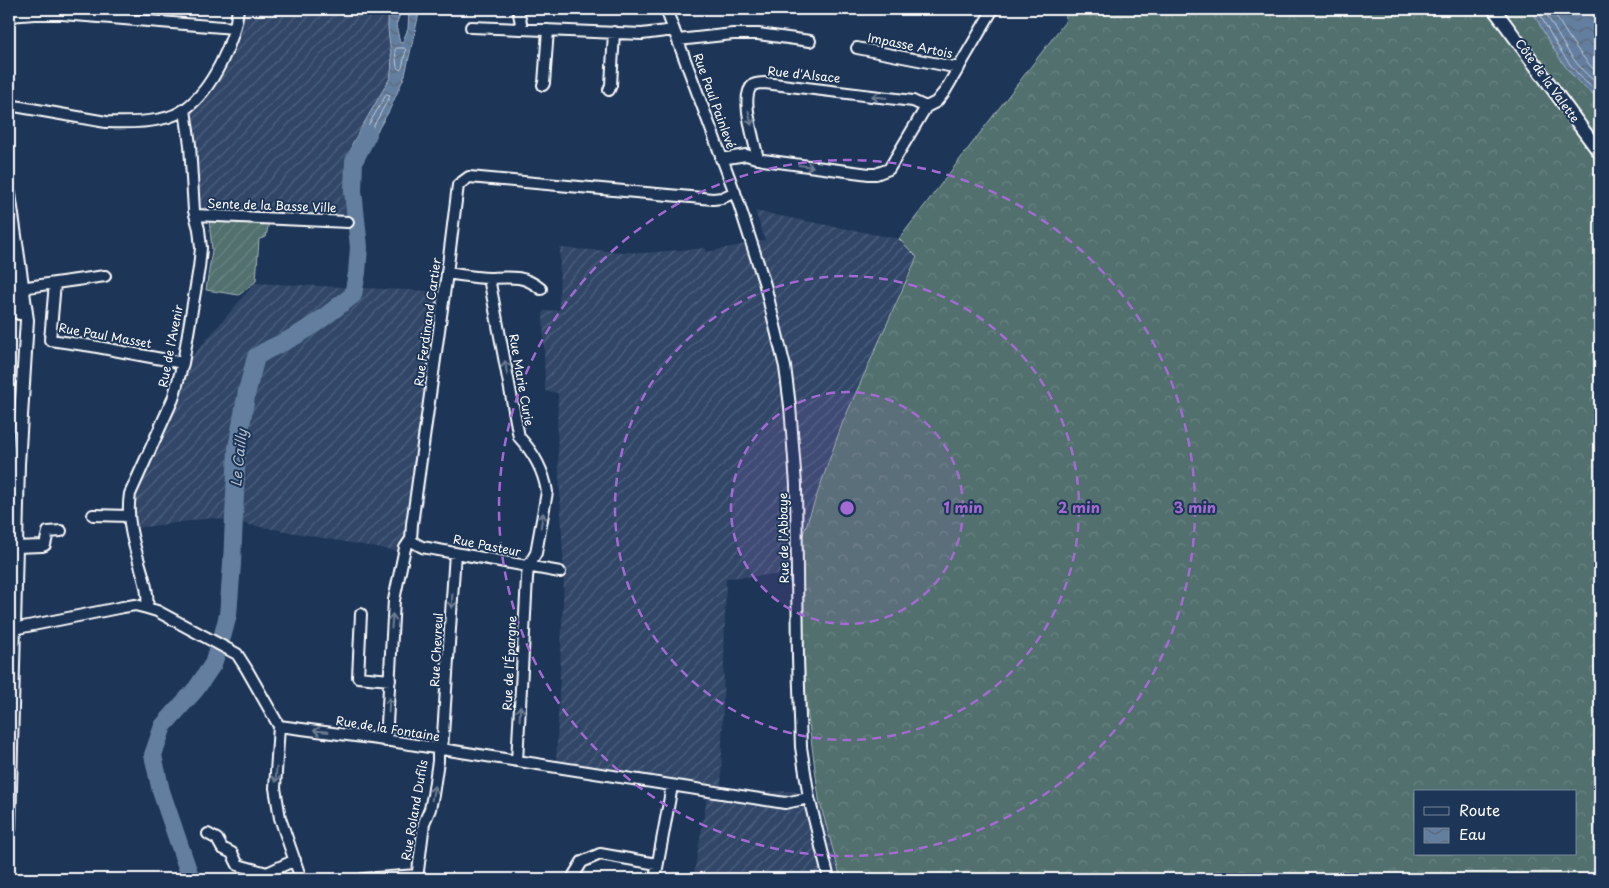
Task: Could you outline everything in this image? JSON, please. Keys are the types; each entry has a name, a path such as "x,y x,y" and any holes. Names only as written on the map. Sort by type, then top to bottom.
{"main road":[{"name":"Côte de la Valette","path":"1494,9 1600,153"},
{"path":"9,194 15,289"},
{"path":"9,252 25,340 13,464 15,547 12,571 13,629 10,682 9,829"}],"street":[{"path":"9,105 106,122 123,123 167,117 185,110 213,76 232,38 238,9"},
{"path":"518,9 522,28"},
{"name":"Rue Paul Painlevé","path":"666,9 736,197"},
{"path":"722,158 746,156 869,174 884,172 893,164 926,107 941,97 993,9"},
{"path":"9,16 62,11 234,28"},
{"path":"471,28 522,28 642,34 674,30"},
{"path":"543,85 548,30"},
{"path":"608,90 611,85 614,32"},
{"path":"678,40 733,34 758,34 810,41"},
{"name":"Impasse Artois","path":"857,48 959,68"},
{"name":"Rue d'Alsace","path":"758,159 747,100 749,90 756,84 765,83 912,101 926,107"},
{"name":"Rue de l'Avenir","path":"147,608 146,585 134,542 128,509 130,494 173,399 183,363 199,268 201,248 199,229 195,216 190,145 185,110"},
{"name":"Rue Ferdinand Cartier","path":"386,741 391,623 405,548 411,539 458,185 469,177 713,199 736,197"},
{"name":"Rue de l'Abbaye","path":"736,197 765,285 781,344 788,387 796,485 800,732 809,798 829,879"},
{"name":"Sente de la Basse Ville","path":"195,216 348,222"},
{"path":"447,273 489,278 502,276 530,280 542,289"},
{"path":"15,289 105,276"},
{"name":"Rue Marie Curie","path":"489,278 519,437 533,455 546,483 547,492 536,553 528,567"},
{"name":"Rue Paul Masset","path":"55,283 50,340 183,363"},
{"path":"93,514 129,516"},
{"path":"15,547 45,545 48,532 61,531"},
{"name":"Rue Pasteur","path":"411,539 422,546 560,572"},
{"name":"Rue Chevreul","path":"440,749 455,553"},
{"name":"Rue de l'Épargne","path":"517,761 528,567"},
{"path":"13,629 135,605 157,612 237,654 279,726 275,788 280,818 301,879"},
{"path":"360,614 358,677 390,680"},
{"name":"Rue de la Fontaine","path":"279,726 785,803 809,798"},
{"name":"Rue Roland Dufils","path":"417,877 424,823 430,809 440,749"},
{"path":"654,879 672,786"},
{"path":"208,834 218,839 222,848 232,853 238,865 267,873 295,860"},
{"path":"574,875 582,862 600,854 657,864"},
{"path":"363,879 417,877"}],"shaded area":[{"path":"244,9 392,9 394,67 389,82 349,149 347,183 351,218 203,210 198,204 191,114 236,47"},
{"path":"755,211 899,239 917,257 842,424 789,574 726,578 721,789 556,765 564,577 557,431 558,393 545,391 543,311 559,310 560,248 644,253 705,248 707,252 765,240"},
{"path":"255,283 451,292 417,550 412,554 212,518 136,528 135,497 158,446 183,367"},
{"path":"793,791 819,799 841,879 693,879 708,792"}],"green space":[{"path":"1067,9 1600,9 1600,879 841,879 819,799 789,574 842,424 917,257 899,239 1065,22"},
{"path":"209,219 269,221 266,237 259,239 256,281 239,295 206,290 212,250"}],"water":[{"path":"390,9 402,9 396,25 400,43 402,43 408,29 409,9 420,9 405,75 389,111 363,155 350,154 352,144 390,78 392,61 388,17"},
{"path":"1531,9 1597,9 1600,19 1600,98 1578,82 1569,71"}],"waterway":[{"name":"Le Cailly","path":"191,879 161,791 153,755 163,726 196,689 213,664 228,615 237,448 247,391 256,357 305,330 353,295 359,247 353,191 354,161 368,134"}]}
